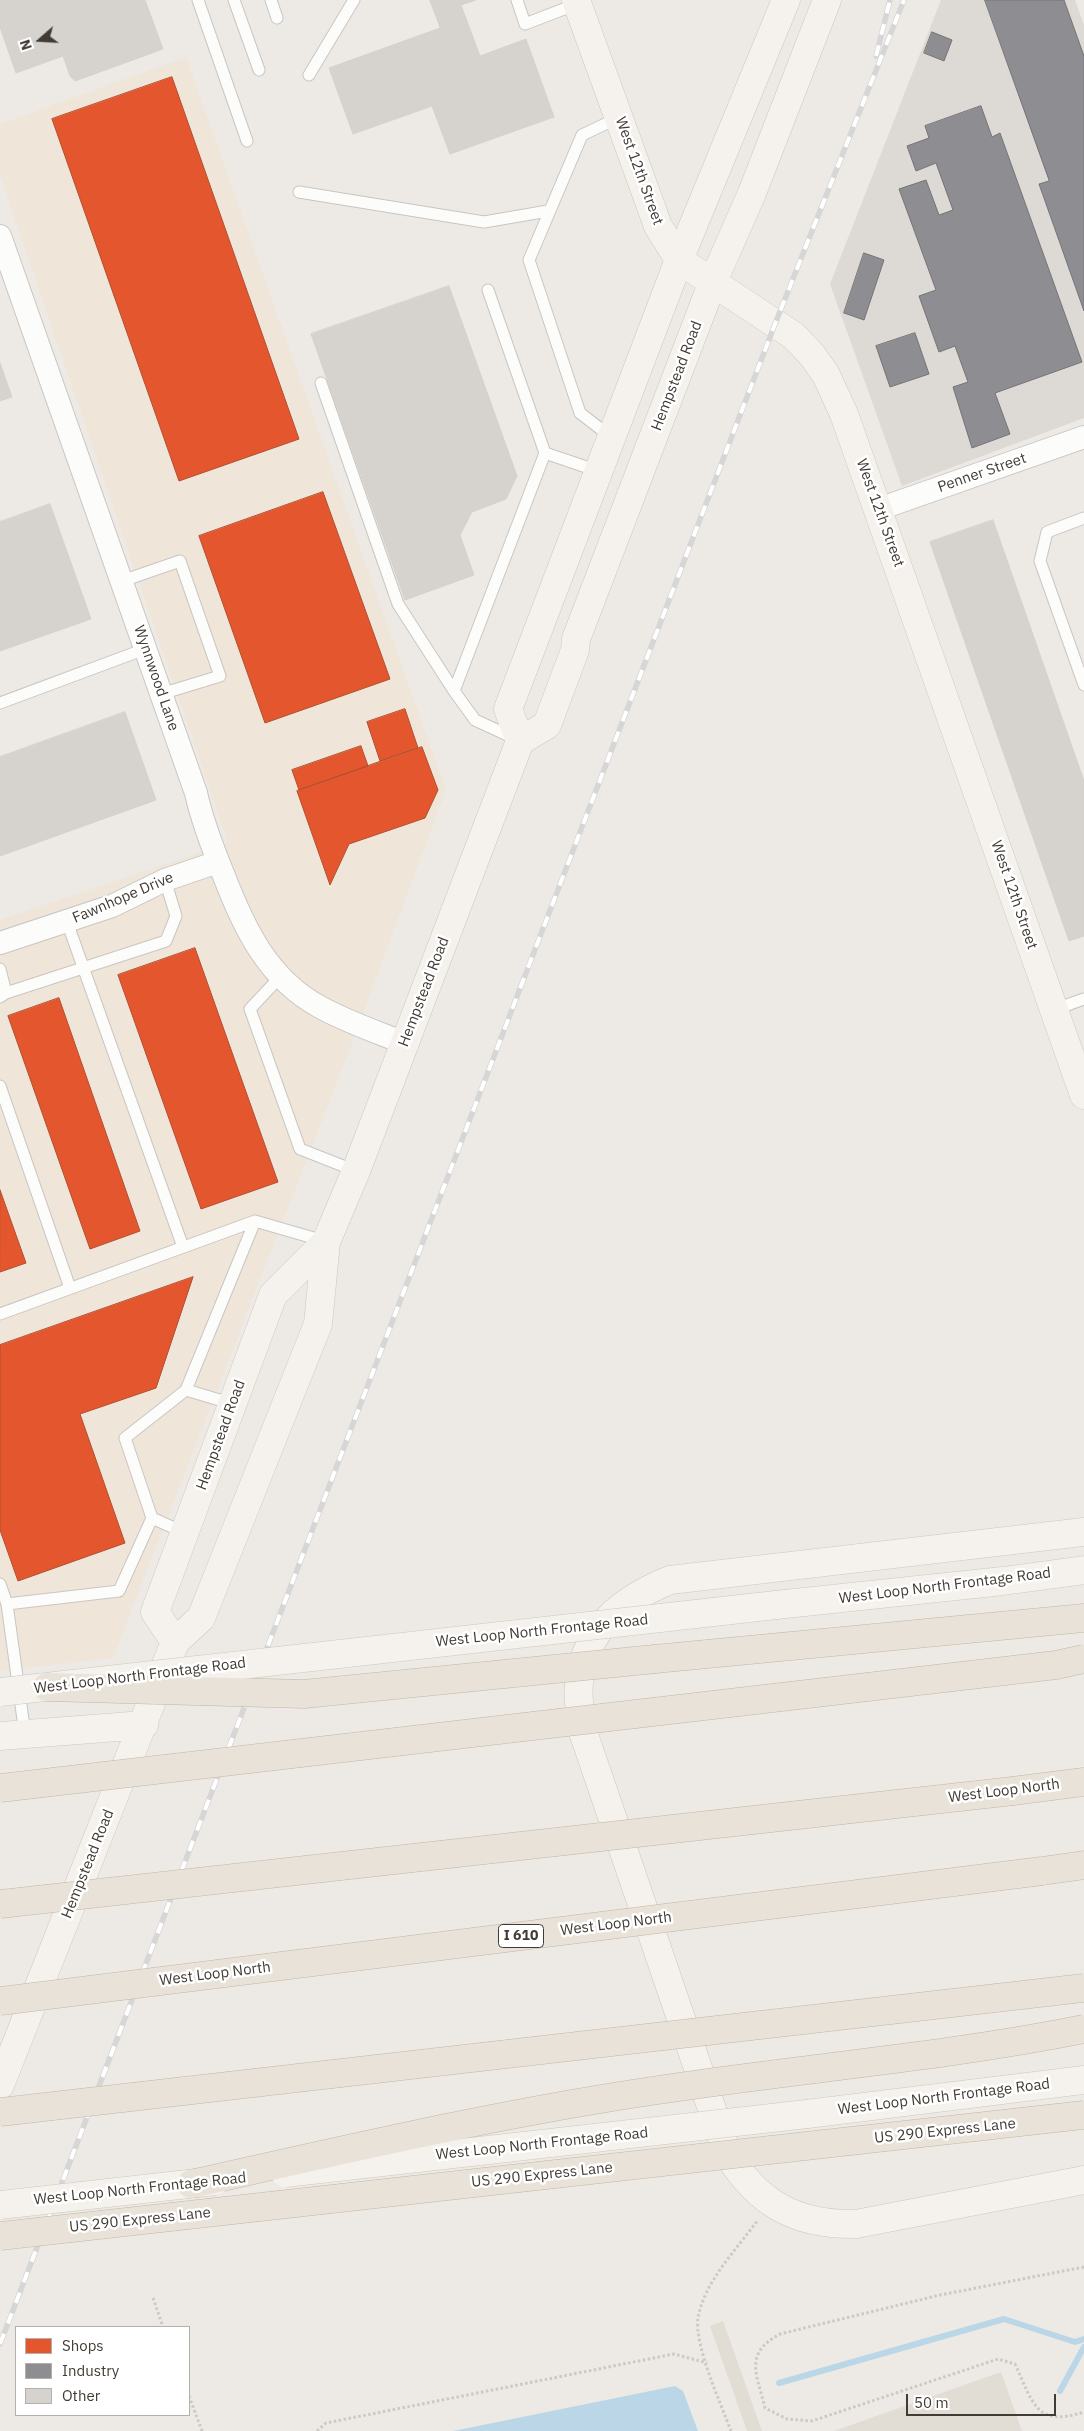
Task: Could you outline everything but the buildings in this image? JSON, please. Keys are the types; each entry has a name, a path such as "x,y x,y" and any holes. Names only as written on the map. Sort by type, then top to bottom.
{"highway":[{"path":"47,1688 304,1694 1084,1618"},
{"path":"0,1788 1037,1667 1084,1659"},
{"name":"West Loop North","path":"0,1904 1084,1782"},
{"name":"West Loop North","path":"0,2001 1084,1865"},
{"path":"0,2112 1084,1988"},
{"path":"191,2184 556,2106 665,2089 923,2056 1084,2029"},
{"name":"US 290 Express Lane","path":"0,2236 1084,2115"}],"main road":[{"path":"520,741 508,709 679,260 786,0"},
{"name":"Hempstead Road","path":"0,2085 144,1725 175,1642 202,1618 318,1324 326,1242 356,1170 520,741 547,725 575,650 576,639 712,284 752,193 827,0"},
{"name":"West 12th Street","path":"577,2 658,226 679,260 712,284 794,336 812,355 826,376 844,414 1084,1095"},
{"name":"Hempstead Road","path":"175,1642 155,1612 273,1295 326,1242"},
{"path":"1084,1532 670,1580 634,1597 604,1623 590,1642 578,1684 582,1729 727,2153 745,2180 760,2195 777,2207 802,2218 829,2224 856,2224 1084,2180"},
{"name":"West Loop North Frontage Road","path":"0,1692 776,1605 965,1586 1084,1570"},
{"path":"13,1735 144,1725"},
{"name":"West Loop North Frontage Road","path":"0,2205 807,2114 1084,2080"}],"street":[{"name":"Wynnwood Lane","path":"0,236 122,581 218,862 242,923 254,944 280,977 320,1007 404,1043"},
{"name":"Penner Street","path":"879,509 1084,437"},
{"name":"Fawnhope Drive","path":"0,943 112,906 165,880 218,862"}],"lane":[{"path":"198,0 247,141"},
{"path":"234,0 258,70"},
{"path":"270,0 277,18"},
{"path":"309,75 354,0"},
{"path":"517,0 525,24 577,2"},
{"path":"611,437 580,413 529,260 548,211 582,135 620,117"},
{"path":"299,192 484,222 548,211"},
{"path":"454,691 545,453 488,290"},
{"path":"321,383 398,604 454,691 476,720 520,741"},
{"path":"545,453 598,471"},
{"path":"1084,518 1047,532 1040,561 1084,685"},
{"path":"122,581 180,561 220,676 161,694"},
{"path":"0,703 145,649"},
{"path":"0,970 3,995 166,941 176,916 165,880"},
{"path":"67,922 183,1247"},
{"path":"280,977 250,1009 300,1149 356,1170"},
{"path":"1054,1010 1084,999"},
{"path":"0,1086 70,1288"},
{"path":"7,1604 118,1591 152,1518 125,1438 186,1390 255,1221"},
{"path":"0,1314 255,1221 326,1242"},
{"path":"186,1390 233,1404"},
{"path":"152,1518 185,1533"},
{"path":"0,1584 7,1604 13,1735"}],"path":[{"path":"731,2431 700,2341 698,2319 705,2298 719,2273 757,2221"},
{"path":"1084,2267 940,2295 780,2334 764,2342 759,2348 755,2364 765,2408 787,2419 812,2421 998,2359 1015,2364 1035,2407 1041,2413 1058,2418 1084,2412"},
{"path":"153,2298 163,2326"},
{"path":"317,2431 326,2423 674,2354 707,2363"},
{"path":"190,2399 202,2431"}],"shaded area":[{"path":"941,0 1075,0 1084,25 1084,418 902,486 830,284"},
{"path":"186,57 446,790 349,1051 113,1658 0,1671 0,920 228,843 0,176 0,124"},
{"path":"723,2321 762,2431 747,2431 710,2326"},
{"path":"1001,2372 1022,2431 834,2431"}],"water":[{"path":"675,2386 683,2391 698,2431 453,2431"}],"waterway":[{"path":"779,2383 1004,2319 1075,2342 1084,2339"},
{"path":"1060,2391 1084,2347"}],"railway":[{"path":"876,56 890,0"},
{"path":"0,2344 775,324 904,0"}]}
